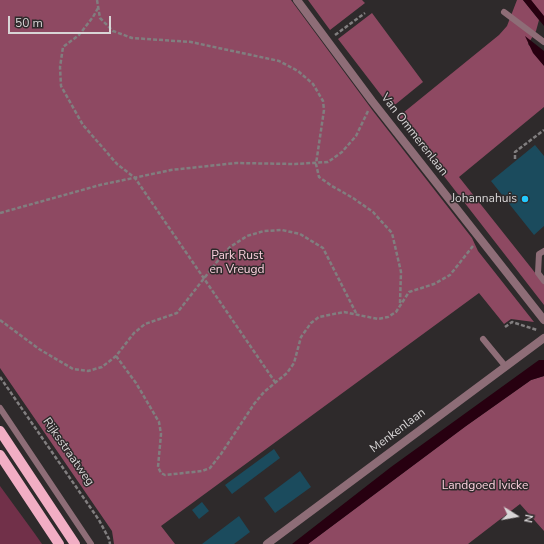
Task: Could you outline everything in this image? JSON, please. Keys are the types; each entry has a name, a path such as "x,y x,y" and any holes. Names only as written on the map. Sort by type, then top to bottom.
{"main road":[{"path":"0,431 75,544"},
{"path":"0,455 59,544"}],"street":[{"name":"Van Ommerenlaan","path":"297,0 372,101 544,320"},
{"name":"Menkenlaan","path":"267,544 506,367 542,334"}],"lane":[{"path":"504,12 544,42"},
{"path":"544,251 539,254 538,273 544,280"},
{"path":"483,340 506,367"},
{"path":"0,408 91,544"}],"path":[{"path":"97,0 100,18 113,31 132,38 191,42 279,61 298,71 313,84 323,101 324,110 316,164 319,177 373,212 392,233 401,272 400,305"},
{"path":"98,7 93,17 79,35 63,47 60,67 61,86 83,125 117,164 135,178 275,382"},
{"path":"328,41 365,13"},
{"path":"0,213 71,193 135,178 205,165 236,163 316,164 328,162 342,152 356,136 372,101"},
{"path":"515,159 515,152 544,130"},
{"path":"0,320 39,349 73,370 88,370 102,367 116,356 134,333 145,324 177,313 203,278 230,247 247,236 282,230 300,234 323,248 357,313"},
{"path":"116,356 136,383 160,422 161,434 158,468 161,473 165,475 202,471 210,468 236,434 254,404 275,382 287,373 294,363 301,337 311,323 319,317 344,312 357,313 378,319 388,317 396,312 409,292 434,284 450,275 480,238"},
{"path":"505,328 512,322 542,334"},
{"name":"Rijksstraatweg","path":"0,377 99,520 110,544"}],"shaded area":[{"path":"523,0 531,0 544,16 544,26"},
{"path":"525,36 544,51 544,66 533,53"},
{"path":"539,360 544,360 544,376 531,380 466,426 308,544 292,544 391,467"},
{"path":"0,486 35,534 42,544 0,544"}],"green space":[{"name":"Park Rust en Vreugd","path":"0,0 291,0 373,111 472,238 478,251 534,322 511,319 504,324 479,293 161,526 175,544 114,544 112,531 0,368"},
{"path":"308,0 362,0 365,3 330,30"},
{"path":"517,0 523,0 539,20 536,31 528,44 544,62 544,107 459,177 544,284 544,305 398,117 499,35 507,26"},
{"path":"531,0 544,0 544,16 543,16"},
{"path":"372,13 423,82 391,108 338,39"},
{"name":"Landgoed Ivicke","path":"544,376 544,531 520,504 468,544 308,544 466,426 531,380"}],"building":[{"name":"Johannahuis","path":"535,145 544,156 544,226 534,235 491,181"},
{"path":"274,449 280,458 232,494 225,485"},
{"path":"300,471 311,487 275,513 264,498"},
{"path":"202,502 209,511 199,519 192,510"},
{"path":"239,516 250,532 234,544 202,544"}],"place":[{"name":"Johannahuis","path":"525,199"}]}
